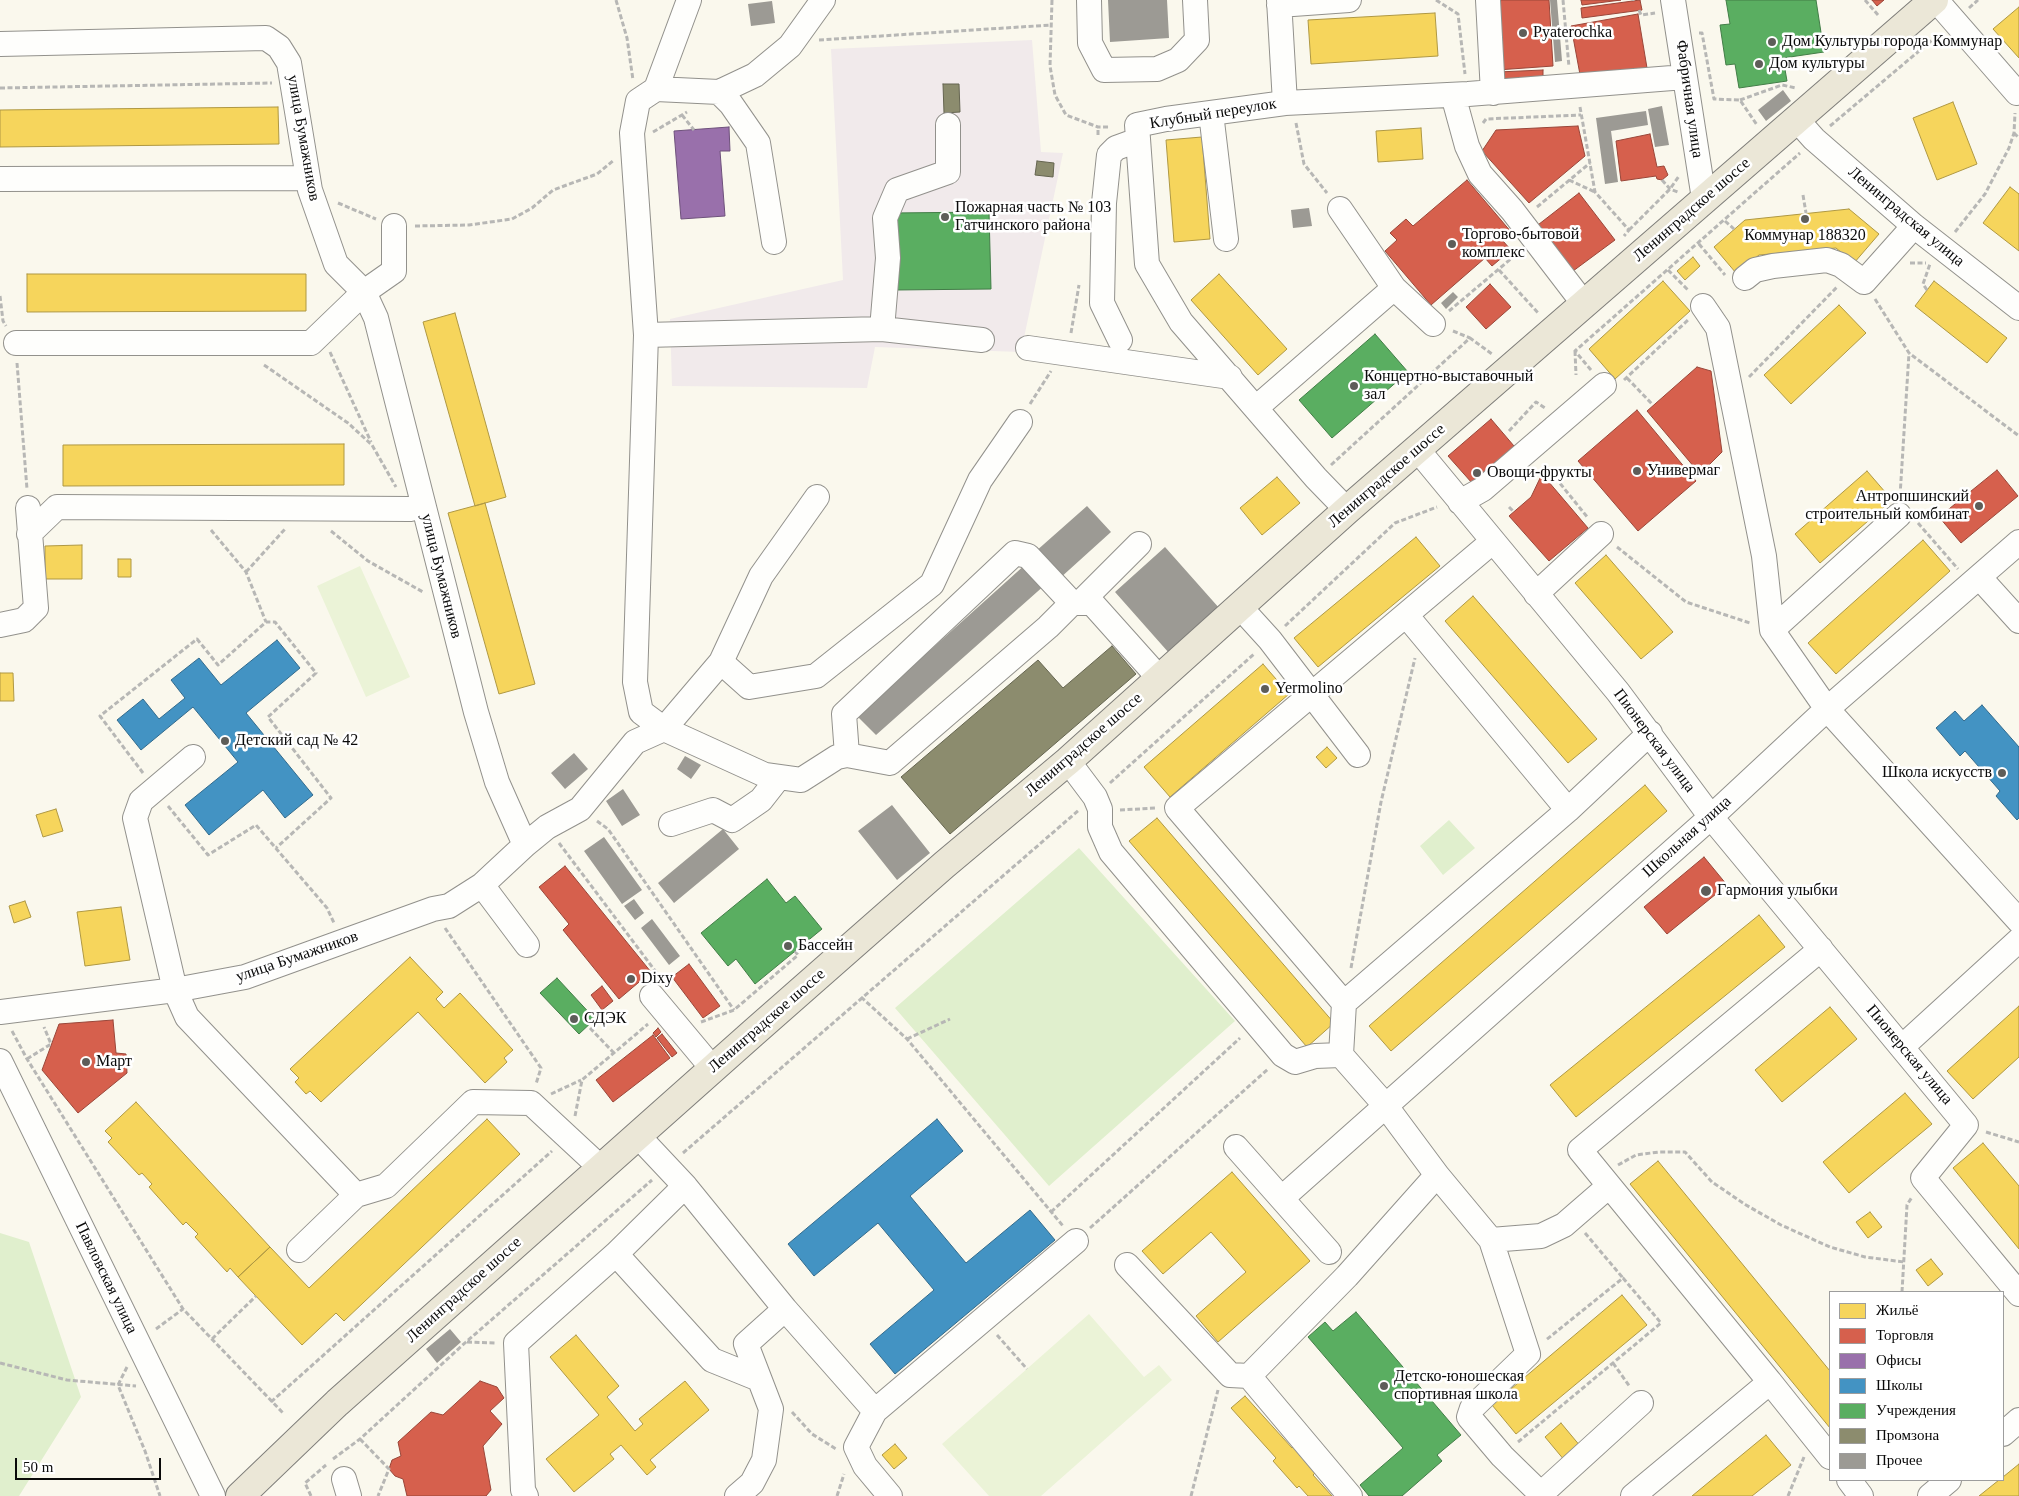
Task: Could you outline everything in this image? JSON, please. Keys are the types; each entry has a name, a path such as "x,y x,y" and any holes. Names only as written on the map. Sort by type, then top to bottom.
{"main road":[{"name":"Ленинградское шоссе","path":"240,1496 304,1434 601,1168 944,865 1068,761 1347,510 1584,304 1694,197 1806,136 1935,0"}],"street":[{"path":"689,0 632,132 646,335 635,682 641,712 664,729 764,775 801,780 837,757 847,755 890,763 1076,603 1139,544"},
{"path":"647,95 720,92 755,75 790,46 823,0"},
{"path":"1089,0 1090,42 1104,70 1157,69 1178,60 1197,40 1194,0"},
{"path":"1289,103 1279,2 1348,0"},
{"path":"1488,0 1493,92"},
{"path":"1935,0 2018,92"},
{"name":"Фабричная улица","path":"1668,6 1685,78 1694,197"},
{"name":"улица Бумажников","path":"0,44 266,38 279,46 290,63 308,184 336,264 364,292 376,318 417,507 449,608 497,782 524,844 482,885 449,906 433,909 245,977 5,1020"},
{"name":"Клубный переулок","path":"1347,510 1316,478 1257,407 1181,322 1147,264 1137,126 1211,113 1289,103 1460,95 1493,92 1574,79 1685,78"},
{"path":"720,92 732,104 758,143 774,242"},
{"path":"1460,95 1467,146 1480,174 1512,210 1584,304"},
{"path":"1211,113 1226,239"},
{"path":"882,329 888,258 885,218 896,190 948,172 948,125"},
{"name":"Ленинградская улица","path":"1806,136 1914,226 1937,260 2019,308"},
{"path":"1120,340 1102,302 1104,203 1109,155 1116,148 1138,140"},
{"path":"0,179 308,184"},
{"path":"1340,209 1394,288 1433,324"},
{"path":"16,343 311,343 364,292 394,271 394,226"},
{"path":"1736,278 1755,270 1773,266 1827,260 1841,265 1858,278 1881,263 1914,226"},
{"path":"1257,407 1394,288"},
{"path":"1703,306 1718,328 1764,556 1772,630 1827,709 2019,921"},
{"path":"646,335 882,329 982,340"},
{"path":"1028,348 1230,377"},
{"path":"1460,502 1483,489 1613,383"},
{"path":"722,662 749,687 816,676 932,584 980,480 1020,422"},
{"name":"Пионерская улица","path":"1417,449 1650,733 1711,817 1903,1046 1966,1125"},
{"path":"524,844 547,827 580,809 635,742 664,729 722,662 762,576 817,496"},
{"path":"29,534 57,508 417,507"},
{"path":"0,625 24,620 36,608 28,508"},
{"path":"1772,630 1899,515"},
{"path":"1536,594 1601,534"},
{"path":"1492,542 1177,808 1344,1003 1341,1055 1385,1105 1437,1175 1491,1240 1528,1354 1472,1408 1469,1417 1502,1456 1541,1494 1641,1402"},
{"name":"Школьная улица","path":"1282,1198 1711,817 1827,709 2019,542"},
{"path":"847,755 844,714 1016,553 1028,556 1076,603 1092,603 1160,679"},
{"path":"1976,581 2019,621"},
{"path":"1240,607 1270,640 1358,755"},
{"path":"1406,615 1568,810"},
{"path":"1344,1003 1568,810 1650,733"},
{"path":"193,757 141,800 135,818 179,1002 187,1017 356,1195"},
{"path":"1068,761 1097,803 1100,828 1111,852 1283,1055 1295,1062 1315,1056 1341,1055"},
{"path":"670,824 713,810 732,820 761,800 779,777"},
{"path":"482,885 527,945"},
{"path":"1903,1046 2019,940"},
{"path":"1820,949 1580,1150 1829,1456"},
{"path":"656,988 678,1030 713,1069"},
{"name":"Павловская улица","path":"0,1061 213,1496"},
{"path":"300,1250 356,1195 386,1186 473,1102 531,1103 601,1168"},
{"path":"1966,1125 1923,1178 2019,1294"},
{"path":"638,1136 666,1168 685,1186 785,1309 875,1411"},
{"path":"1236,1147 1328,1252"},
{"path":"1239,1376 1347,1276 1437,1175"},
{"path":"1491,1240 1541,1236 1564,1225 1605,1181"},
{"path":"526,1496 523,1490 516,1343 616,1254 685,1186"},
{"path":"890,1496 865,1466 856,1447 875,1411 985,1320 1076,1241"},
{"path":"616,1254 712,1360 762,1386"},
{"path":"1127,1265 1239,1376 1350,1496"},
{"path":"750,1492 764,1460 771,1409 746,1344 785,1309"},
{"path":"1633,1496 1770,1382"},
{"path":"2004,1433 2019,1420"},
{"path":"1849,1481 1861,1496"},
{"path":"1930,1496 1948,1481"}],"path":[{"path":"616,0 647,95"},
{"path":"1052,0 1050,66 1054,95 1066,115 1098,127"},
{"path":"1436,0 1458,14 1460,95"},
{"path":"1563,0 1574,79 1595,192"},
{"path":"1865,0 1878,15"},
{"path":"1575,351 1725,220 1806,136 1954,21 1978,0"},
{"path":"1639,10 1642,15 1668,6"},
{"path":"790,46 815,41 1051,24"},
{"path":"0,88 293,82"},
{"path":"1740,100 1782,85 1796,88"},
{"path":"1927,290 1923,284 1937,260 1985,194 2009,148 2014,133 2018,92"},
{"path":"1289,103 1304,164 1340,209"},
{"path":"308,184 353,211 394,226 470,226 512,219 532,208 553,190 597,174 633,144 690,110"},
{"path":"682,115 694,130"},
{"path":"1479,128 1486,119 1581,115"},
{"path":"2014,133 2019,138"},
{"path":"1619,242 1670,189 1680,174"},
{"path":"1569,180 1595,192 1629,230"},
{"path":"1662,180 1670,189 1694,197"},
{"path":"1803,195 1806,213"},
{"path":"1725,220 1734,229"},
{"path":"1699,244 1736,278"},
{"path":"1881,263 1937,260"},
{"path":"1433,324 1499,270 1544,320"},
{"path":"1575,351 1613,383 1627,378 1703,306 1668,270"},
{"path":"1730,395 1858,278 1909,353 2019,436"},
{"path":"0,296 3,321 16,343 28,508"},
{"path":"322,333 372,445 387,473 417,507"},
{"path":"1316,478 1470,338 1499,358"},
{"path":"1575,351 1576,375"},
{"path":"1909,353 1899,515 1914,517 1976,581"},
{"path":"261,363 348,423 372,445"},
{"path":"1627,378 1653,405"},
{"path":"1508,431 1536,402"},
{"path":"1540,471 1552,460"},
{"path":"1546,466 1601,534 1686,602 1772,630"},
{"path":"310,1496 305,1484 360,1439 466,1342 861,998 1097,803 1394,523 1439,506 1460,502"},
{"path":"1509,507 1514,512"},
{"path":"193,508 246,572 266,622"},
{"path":"246,572 303,508 368,561 449,608"},
{"path":"218,665 266,622 275,622 316,673 268,716 331,798 276,848"},
{"path":"1344,1003 1381,802 1416,654"},
{"path":"1097,803 1126,811 1177,808"},
{"path":"580,809 608,828 734,1010"},
{"path":"547,827 656,988"},
{"path":"433,909 541,1068 531,1103"},
{"path":"531,1103 582,1080 613,1052 661,1014 678,1030 734,1010 798,955 795,951"},
{"path":"861,998 907,1039 1076,1241 1283,1055"},
{"path":"907,1039 950,1019"},
{"path":"5,1020 183,1309 284,1414"},
{"path":"27,1058 51,1044 42,1023"},
{"path":"1051,1212 1256,1023"},
{"path":"590,1028 613,1052"},
{"path":"271,1402 571,1134 582,1080"},
{"path":"1966,1125 2006,1140 2019,1142"},
{"path":"1605,1181 1636,1155 1659,1152 1685,1152 1712,1182 1746,1206 1781,1225 1830,1247 1865,1256 1904,1262"},
{"path":"1902,1291 1907,1205 1923,1178"},
{"path":"1502,1456 1661,1323 1572,1218"},
{"path":"1528,1354 1623,1278"},
{"path":"212,1339 256,1296"},
{"path":"985,1320 1026,1369"},
{"path":"466,1342 516,1343"},
{"path":"0,1363 67,1380 159,1387"},
{"path":"1613,1363 1641,1402"},
{"path":"1191,1496 1218,1389 1239,1376"},
{"path":"762,1386 795,1414 812,1434 865,1466"},
{"path":"1788,1496 1803,1464 1807,1428"},
{"path":"360,1439 389,1469 378,1496"}],"shaded area":[{"name":"Пожарная часть № 103 Гатчинского района","path":"1032,40 1041,152 1063,153 1021,352 875,347 867,388 672,386 670,319 843,280 831,49"}],"green space":[{"path":"360,566 410,677 366,697 317,586"},
{"path":"1449,820 1475,848 1443,875 1420,846"},
{"path":"1079,848 1235,1021 1049,1186 895,1008"},
{"path":"0,1233 29,1242 81,1397 19,1496 0,1496"},
{"path":"1089,1314 1144,1377 1159,1365 1172,1380 1041,1496 989,1496 942,1444"}],"building: Жильё":[{"path":"2019,7 2019,58 1993,29"},
{"path":"1435,13 1438,56 1311,64 1308,20"},
{"path":"1953,102 1977,164 1937,180 1913,118"},
{"path":"278,107 279,144 0,147 0,110"},
{"path":"1421,128 1423,159 1378,162 1376,131"},
{"path":"1202,137 1210,239 1174,242 1166,140"},
{"path":"2010,187 2019,194 2019,251 1983,223"},
{"path":"1849,209 1879,234 1854,263 1836,248 1759,255 1736,273 1714,247 1745,220"},
{"path":"1693,257 1700,266 1685,280 1677,271"},
{"path":"27,274 306,274 306,311 27,312"},
{"path":"1219,274 1287,349 1258,375 1191,300"},
{"path":"1663,281 1690,311 1615,379 1589,349"},
{"path":"1934,281 2007,338 1987,363 1915,306"},
{"path":"1839,305 1866,333 1791,404 1764,375"},
{"path":"455,313 506,497 475,506 423,322"},
{"path":"344,444 344,485 63,486 63,445"},
{"path":"1867,471 1892,500 1820,563 1795,534"},
{"path":"1277,477 1300,503 1262,535 1240,508"},
{"path":"485,503 535,684 499,694 448,513"},
{"path":"1416,537 1440,566 1318,667 1294,638"},
{"path":"1923,540 1950,571 1836,674 1808,643"},
{"path":"82,545 82,579 45,579 45,546"},
{"path":"1606,555 1673,632 1641,659 1575,583"},
{"path":"118,559 131,559 131,577 118,577"},
{"path":"1473,596 1597,739 1568,763 1445,621"},
{"path":"1263,664 1289,694 1170,797 1144,767"},
{"path":"0,673 13,673 14,701 0,701"},
{"path":"1327,747 1337,758 1326,768 1316,757"},
{"path":"1645,785 1667,811 1391,1051 1369,1026"},
{"path":"56,809 63,831 43,837 36,815"},
{"path":"1157,818 1334,1023 1307,1047 1129,841"},
{"path":"25,901 31,917 14,923 9,906"},
{"path":"121,907 130,960 85,966 77,912"},
{"path":"1759,915 1785,947 1576,1117 1550,1085"},
{"path":"410,957 443,992 436,999 444,1008 460,993 513,1050 504,1058 507,1062 485,1083 418,1012 321,1102 310,1091 306,1094 295,1082 299,1078 290,1069"},
{"path":"2019,1006 2019,1057 1973,1099 1947,1071"},
{"path":"1830,1007 1857,1039 1782,1102 1755,1070"},
{"path":"1905,1093 1932,1124 1849,1193 1823,1162"},
{"path":"136,1102 270,1247 238,1277 230,1268 227,1272 195,1237 198,1234 186,1222 183,1225 149,1187 152,1184 142,1173 139,1175 108,1142 112,1138 105,1131"},
{"path":"487,1119 520,1154 344,1321 336,1313 302,1345 238,1277 270,1247 309,1288"},
{"path":"1983,1143 2019,1186 2019,1249 1953,1168"},
{"path":"1658,1161 1829,1370 1829,1427 1630,1184"},
{"path":"1232,1172 1310,1261 1218,1342 1196,1316 1246,1272 1211,1232 1163,1274 1142,1251"},
{"path":"1870,1212 1882,1227 1868,1238 1856,1222"},
{"path":"1931,1259 1943,1274 1928,1286 1916,1270"},
{"path":"1622,1295 1647,1325 1516,1434 1492,1405"},
{"path":"576,1335 619,1386 607,1397 635,1431 643,1424 639,1419 685,1381 709,1410 650,1460 656,1467 647,1475 621,1445 610,1454 614,1459 574,1492 546,1459 599,1415 550,1357"},
{"path":"1245,1396 1292,1448 1296,1444 1318,1470 1313,1475 1332,1496 1308,1496 1299,1486 1297,1488 1273,1461 1276,1458 1231,1408"},
{"path":"1561,1423 1581,1447 1565,1461 1545,1437"},
{"path":"1766,1435 1791,1465 1752,1496 1692,1496"},
{"path":"895,1444 907,1458 894,1469 882,1455"},
{"path":"2019,1464 2019,1496 1979,1496 1998,1481 2004,1481 2004,1476"}],"building: Торговля":[{"name":"Pyaterochka","path":"1493,0 1549,0 1553,66 1497,70"},
{"path":"1581,0 1621,0 1582,5"},
{"path":"1640,0 1642,10 1582,18 1581,8"},
{"path":"1872,0 1884,0 1877,6"},
{"path":"1638,14 1647,68 1581,80 1571,26"},
{"path":"1543,70 1543,80 1498,82 1498,72"},
{"path":"1578,126 1585,156 1529,203 1482,151 1496,130"},
{"path":"1650,134 1657,167 1664,166 1668,175 1662,180 1657,179 1656,176 1621,181 1616,141"},
{"path":"1467,180 1512,233 1503,241 1511,250 1492,266 1485,258 1431,305 1385,251 1397,240 1390,233 1406,219 1413,226"},
{"path":"1579,193 1615,240 1569,274 1534,228"},
{"path":"1490,284 1511,307 1486,329 1466,307"},
{"path":"1697,367 1711,371 1722,452 1700,474 1647,411"},
{"name":"Универмаг","path":"1637,410 1696,481 1638,531 1578,461"},
{"path":"1491,419 1514,446 1472,483 1448,456"},
{"name":"Антропшинский строительный комбинат","path":"1997,470 2018,496 1961,543 1939,517"},
{"path":"1542,474 1588,528 1549,561 1509,516 1531,497"},
{"path":"1704,857 1727,885 1667,934 1644,907"},
{"path":"565,866 651,972 619,999 563,930 569,924 539,887"},
{"path":"689,964 720,1006 703,1018 672,977"},
{"path":"602,986 613,1001 602,1010 591,995"},
{"name":"Март","path":"113,1020 116,1053 126,1054 127,1073 78,1113 42,1070 59,1024"},
{"path":"658,1028 661,1032 656,1037 653,1033"},
{"path":"662,1034 677,1053 672,1057 657,1038"},
{"path":"653,1035 670,1058 613,1102 596,1080"},
{"path":"480,1381 497,1387 504,1398 490,1411 502,1424 483,1446 491,1490 486,1496 407,1496 403,1479 395,1476 389,1469 392,1460 401,1456 398,1442 431,1412 443,1415"}],"building: Офисы":[{"path":"729,127 730,151 720,151 725,216 681,219 674,131"}],"building: Школы":[{"path":"277,640 300,668 246,713 313,795 285,818 263,790 209,835 185,805 238,762 193,707 141,750 117,720 143,699 159,719 185,698 171,680 199,658 221,685"},
{"name":"Школа искусств","path":"1982,705 2019,747 2019,818 2017,820 1996,796 2000,791 1965,751 1960,756 1936,728 1955,711 1964,721"},
{"path":"937,1119 963,1151 910,1196 966,1263 1030,1210 1055,1240 895,1374 870,1344 934,1290 878,1223 814,1276 788,1244"}],"building: Учреждения":[{"name":"Дом Культуры города Коммунар","path":"1726,0 1816,0 1824,52 1783,58 1787,81 1739,88 1735,64 1726,65 1721,32 1720,25 1730,24"},
{"path":"989,212 991,289 895,290 893,213"},
{"name":"Концертно-выставочный зал","path":"1375,334 1408,372 1332,438 1299,400"},
{"path":"767,879 786,903 795,896 822,929 755,984 736,959 728,966 701,933"},
{"path":"557,978 595,1019 579,1034 540,993"},
{"name":"Детско-юношеская спортивная школа","path":"1356,1312 1461,1435 1437,1455 1442,1461 1402,1496 1369,1496 1360,1485 1403,1448 1308,1337 1325,1322 1333,1331"}],"building: Промзона":[{"path":"943,84 959,84 960,112 944,113"},
{"path":"1037,161 1054,163 1053,177 1035,175"},
{"path":"1112,646 1136,674 950,834 901,777 1038,660 1063,688"}],"building: Прочее":[{"path":"1108,0 1167,0 1169,38 1110,42"},
{"path":"1550,0 1557,0 1562,61 1555,62"},
{"path":"772,1 775,23 751,26 748,4"},
{"path":"1783,90 1791,101 1766,121 1758,110"},
{"path":"1662,106 1669,145 1655,147 1648,109"},
{"path":"1646,111 1648,125 1611,131 1618,182 1605,184 1596,118"},
{"path":"1309,208 1312,226 1293,228 1291,210"},
{"path":"1453,292 1458,297 1446,309 1441,303"},
{"path":"1087,506 1111,532 1059,579 1035,552"},
{"path":"1165,547 1220,609 1169,653 1115,592"},
{"path":"1027,563 1046,584 876,735 857,716"},
{"path":"574,753 588,769 565,789 551,773"},
{"path":"685,756 701,765 691,779 677,769"},
{"path":"623,789 640,815 622,826 606,801"},
{"path":"892,805 930,853 897,880 858,831"},
{"path":"723,829 739,849 674,903 658,883"},
{"path":"604,837 642,890 622,904 584,851"},
{"path":"634,899 644,913 635,920 624,906"},
{"path":"652,919 680,956 669,965 641,928"},
{"path":"450,1329 461,1342 437,1363 426,1349"}],"place":[{"name":"Pyaterochka","path":"1523,33"},
{"name":"Дом Культуры города Коммунар","path":"1772,42"},
{"name":"Дом культуры","path":"1759,64"},
{"name":"Пожарная часть № 103 Гатчинского района","path":"945,217"},
{"name":"Коммунар 188320","path":"1805,219"},
{"name":"Торгово-бытовой комплекс","path":"1452,244"},
{"name":"Концертно-выставочный зал","path":"1354,386"},
{"name":"Универмаг","path":"1637,471"},
{"name":"Овощи-фрукты","path":"1477,473"},
{"name":"Антропшинский строительный комбинат","path":"1979,506"},
{"name":"Yermolino","path":"1265,689"},
{"name":"Детский сад № 42","path":"225,741"},
{"name":"Школа искусств","path":"2002,773"},
{"name":"Гармония улыбки","path":"1706,891"},
{"name":"Бассейн","path":"788,946"},
{"name":"Dixy","path":"631,979"},
{"name":"СДЭК","path":"574,1019"},
{"name":"Март","path":"86,1062"},
{"name":"Детско-юношеская спортивная школа","path":"1384,1386"}]}
